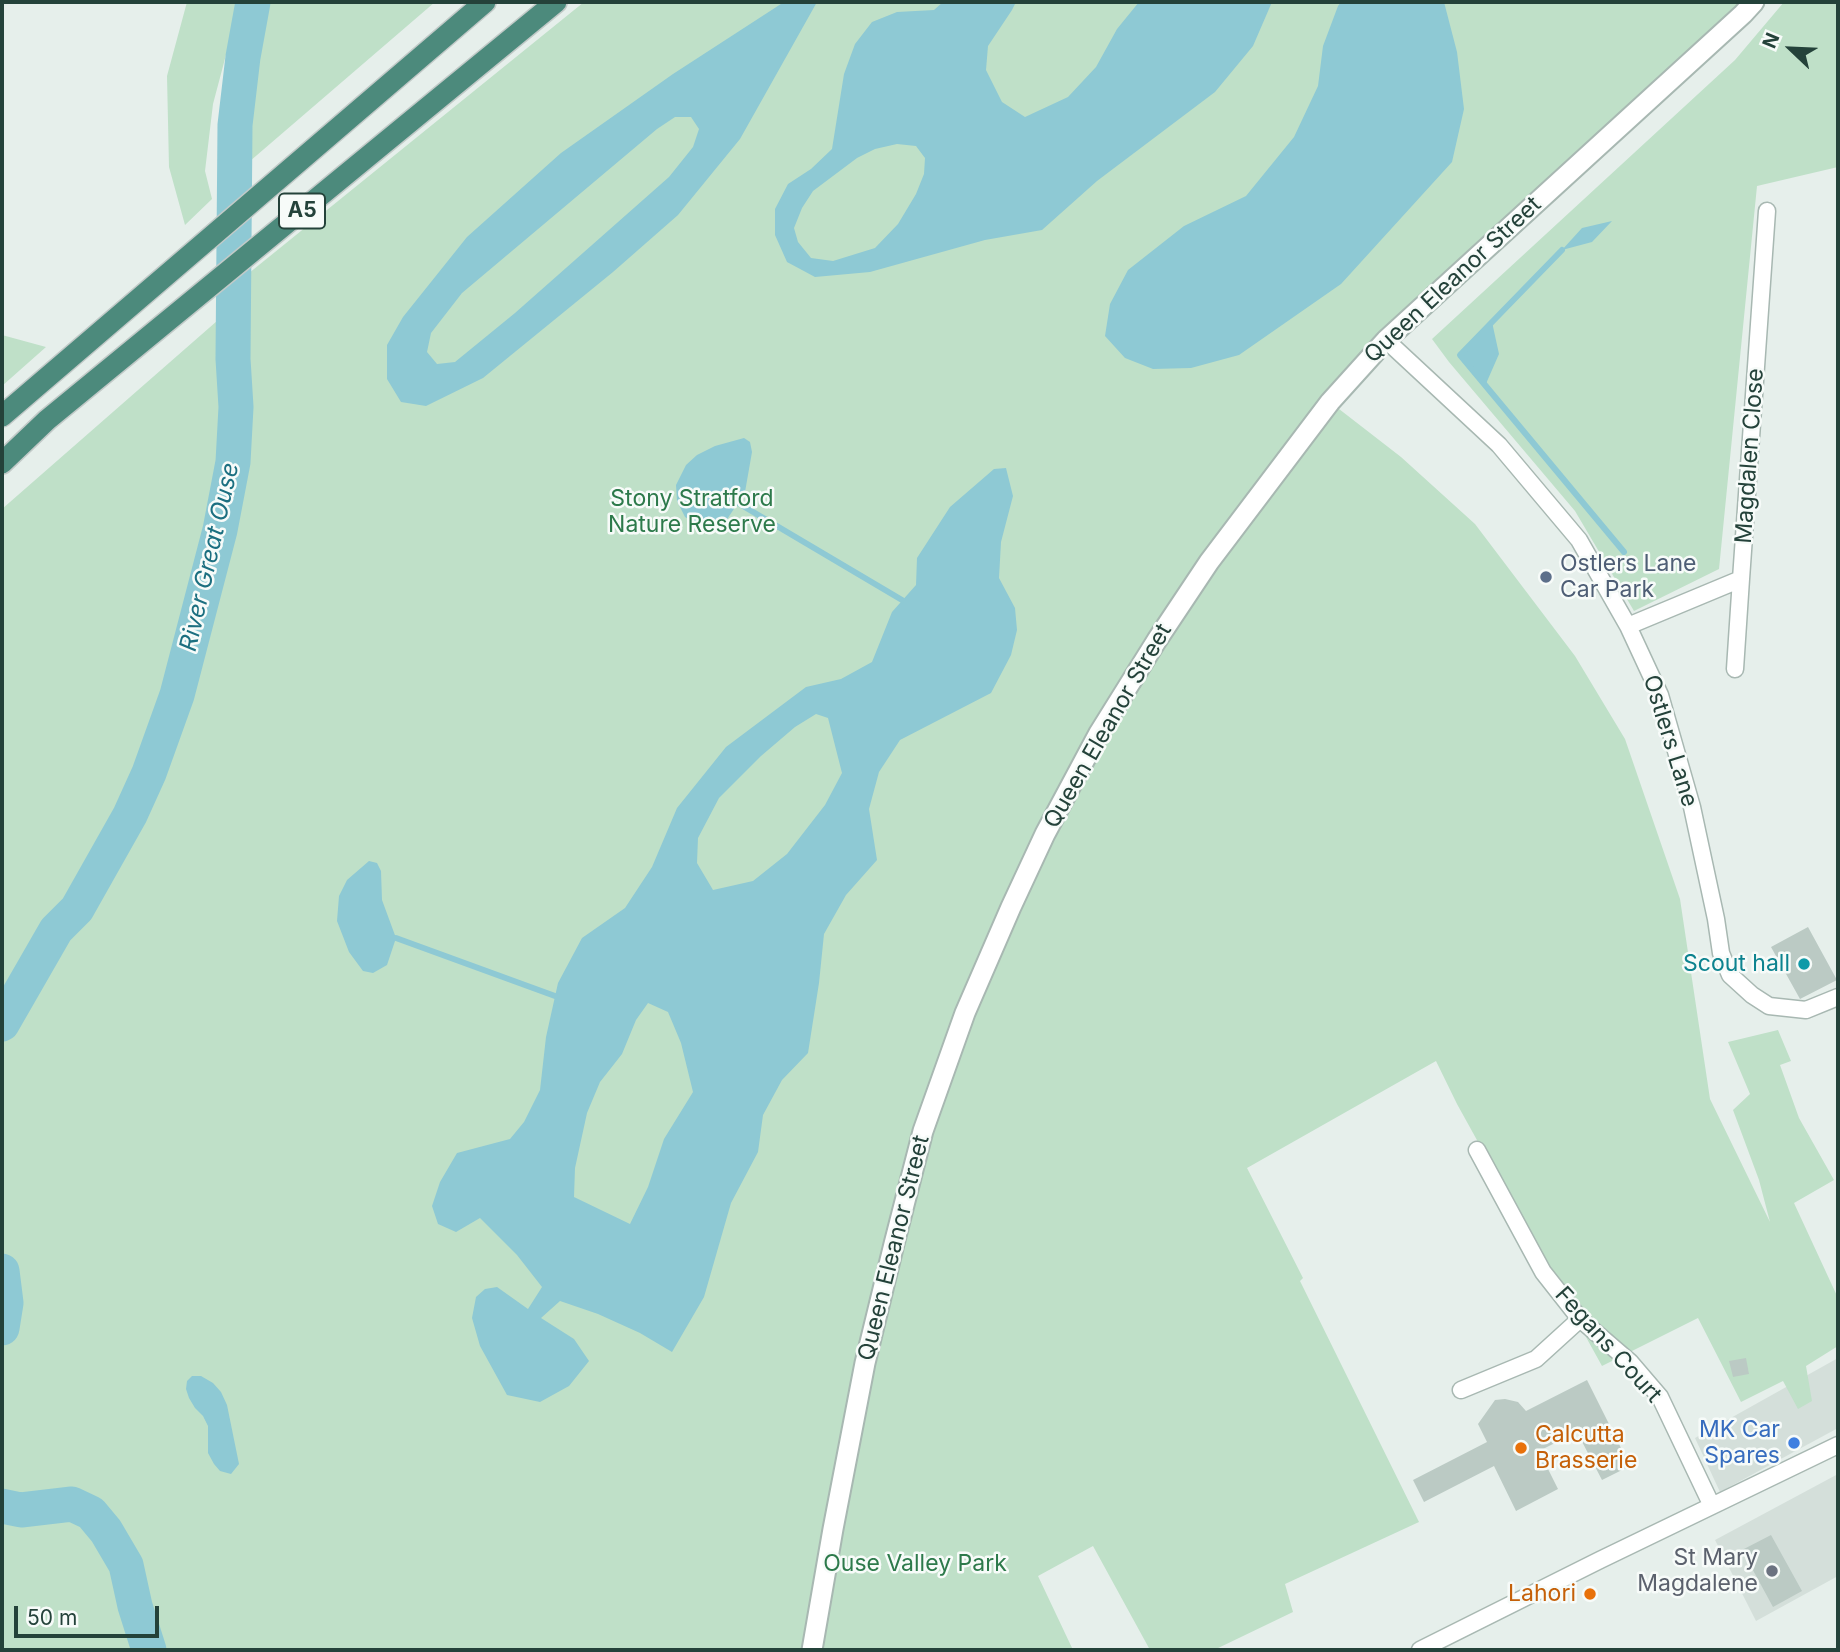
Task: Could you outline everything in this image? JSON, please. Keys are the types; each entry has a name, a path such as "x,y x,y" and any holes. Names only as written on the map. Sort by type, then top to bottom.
{"highway":[{"name":"A5","path":"2,416 485,2"},
{"name":"A5","path":"2,463 47,421 556,2"}],"street":[{"name":"Queen Eleanor Street","path":"812,1650 865,1363 920,1144 965,1013 1010,907 1099,733 1209,562 1322,412 1386,340 1754,2"},
{"name":"Magdalen Close","path":"1735,669 1767,211"},
{"name":"Ostlers Lane","path":"1386,340 1499,445 1579,540 1628,626 1660,695 1692,807 1721,953 1730,975 1769,1006 1806,1010 1838,997"},
{"path":"1628,626 1741,579"},
{"name":"Fegans Court","path":"1477,1150 1543,1272 1580,1319 1630,1362 1660,1397 1712,1506"},
{"path":"1461,1390 1536,1359 1580,1319"},
{"path":"1420,1650 1838,1445"}],"shaded area":[{"path":"1838,1358 1838,1428 1720,1492 1695,1438"},
{"path":"1838,1474 1838,1576 1756,1621 1715,1540"}],"green space":[{"path":"187,2 240,2 213,104 205,171 212,199 185,225 169,167 167,76"},
{"path":"268,2 435,2 228,180 231,131"},
{"name":"Stony Stratford Nature Reserve","path":"584,2 1754,2 1330,402 1401,457 1475,524 1575,656 1625,739 1680,899 1710,1099 1770,1222 1759,1180 1733,1110 1750,1094 1728,1042 1778,1030 1791,1061 1780,1065 1799,1118 1834,1180 1794,1203 1838,1298 1838,1346 1806,1366 1812,1401 1798,1409 1783,1381 1741,1402 1698,1318 1602,1366 1457,1104 1436,1061 1247,1168 1303,1278 1300,1281 1419,1522 1285,1584 1293,1612 1214,1650 1150,1650 1093,1546 1038,1576 1073,1650 2,1650 2,509 233,307 233,286"},
{"path":"1784,2 1838,2 1838,167 1757,186 1719,569 1634,611 1575,511 1432,339 1735,60"},
{"path":"2,335 46,347 2,386"}],"water":[{"path":"784,2 817,2 740,139 678,215 483,378 426,406 401,402 387,379 387,345 403,317 467,237 561,153 673,74","holes":["675,117 691,117 699,129 693,147 669,177 515,313 455,362 437,364 427,352 431,333 462,293 657,129"]},
{"path":"943,2 1016,2 988,46 986,70 1002,102 1025,117 1068,97 1096,67 1117,29 1139,2 1272,2 1253,46 1215,92 1097,181 1042,230 985,240 870,272 815,277 787,262 775,235 775,209 788,184 811,169 832,149 844,74 855,44 872,22 897,12 934,10","holes":["897,144 916,146 925,158 924,174 916,194 898,224 875,248 833,261 811,258 798,242 794,228 813,191 857,158 875,149"]},
{"path":"1341,2 1444,2 1457,52 1464,109 1452,162 1341,284 1239,355 1191,368 1153,369 1125,358 1105,336 1110,304 1128,270 1184,226 1246,196 1294,137 1318,86 1323,46"},
{"path":"1612,221 1592,242 1562,250 1582,228"},
{"path":"1492,322 1499,354 1485,386 1460,355"},
{"path":"744,438 750,442 752,452 745,492 724,524 715,527 699,525 685,517 677,501 676,485 686,465 697,455 715,446"},
{"path":"1006,468 1013,496 1001,542 999,578 1015,608 1017,630 1011,655 991,693 900,740 879,772 869,809 877,860 846,895 824,934 808,1053 782,1080 763,1115 758,1152 731,1203 704,1297 672,1352 640,1333 560,1301 541,1318 574,1339 589,1361 569,1386 540,1402 507,1395 480,1346 472,1318 476,1297 485,1289 497,1287 528,1309 542,1287 517,1255 480,1218 456,1232 438,1224 432,1206 440,1182 457,1153 510,1139 524,1122 540,1090 546,1037 558,983 582,938 625,908 652,867 677,808 726,747 806,687 841,679 872,662 892,612 916,585 917,558 950,507 994,469","holes":["816,714 828,718 842,773 825,805 787,854 753,881 713,890 697,863 698,838 719,798 761,756 795,727","648,1003 668,1012 681,1043 693,1092 664,1139 648,1187 630,1224 574,1197 575,1168 587,1113 600,1082 622,1054 636,1020"]},
{"path":"369,861 377,863 381,871 382,900 396,938 387,965 373,973 363,971 349,952 337,921 339,896 347,880"},
{"path":"192,1376 201,1376 213,1383 227,1405 239,1464 231,1474 220,1471 208,1453 208,1426 186,1389 187,1381"}],"building":[{"name":"Scout hall","path":"1808,927 1837,980 1800,999 1771,947"},
{"path":"1746,1358 1749,1374 1733,1377 1729,1361"},
{"path":"1587,1380 1630,1466 1602,1480 1577,1432 1539,1451 1558,1489 1516,1511 1494,1466 1424,1502 1413,1480 1487,1442 1478,1424 1495,1400 1518,1402 1526,1411"},
{"name":"St Mary Magdalene","path":"1771,1535 1802,1591 1773,1607 1742,1550"}],"waterway":[{"name":"River Great Ouse","path":"2,1024 56,930 77,909 130,815 149,773 177,695 220,530 233,462 236,407 233,359 235,125 253,2"},
{"path":"1562,250 1460,355 1624,552"},
{"path":"738,503 902,600"},
{"path":"396,938 555,996"},
{"name":"River Great Ouse","path":"2,1271 6,1303 2,1328"},
{"name":"River Great Ouse","path":"2,1506 21,1510 72,1504 91,1513 106,1531 126,1565 149,1650"}],"place":[{"name":"Ostlers Lane Car Park","path":"1546,577"},
{"name":"Scout hall","path":"1804,964"},
{"name":"MK Car Spares","path":"1794,1443"},
{"name":"Calcutta Brasserie","path":"1521,1448"},
{"name":"St Mary Magdalene","path":"1772,1571"},
{"name":"Lahori","path":"1590,1594"}],"park label":[{"name":"Ouse Valley Park","path":"915,1564"}]}
